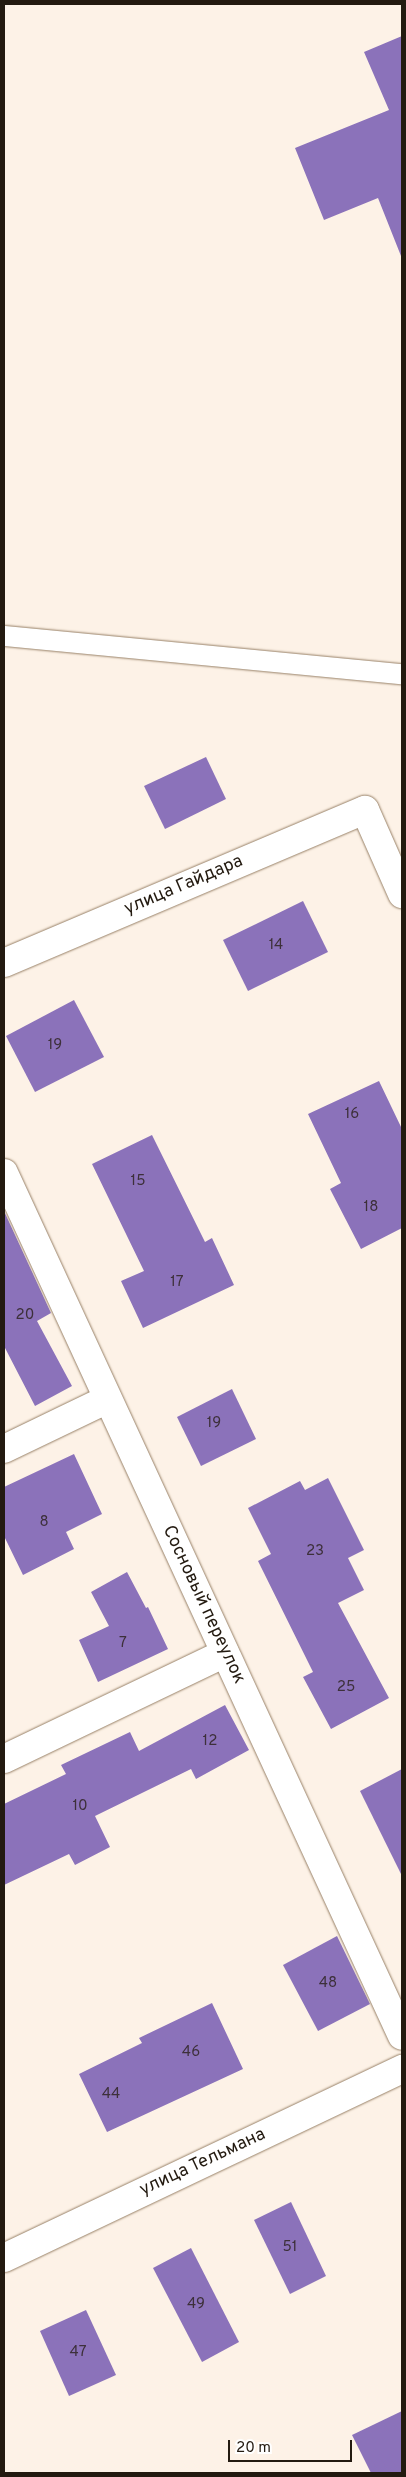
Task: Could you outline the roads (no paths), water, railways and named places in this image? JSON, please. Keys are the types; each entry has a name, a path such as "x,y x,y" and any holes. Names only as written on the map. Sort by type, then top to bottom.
{"street":[{"name":"улица Гайдара","path":"4,963 365,810 402,894"},
{"name":"Сосновый переулок","path":"4,1173 402,2036"},
{"path":"4,1449 108,1399"},
{"path":"4,1759 226,1653"},
{"name":"улица Тельмана","path":"4,2258 402,2069"}],"lane":[{"path":"4,636 402,674"}]}
